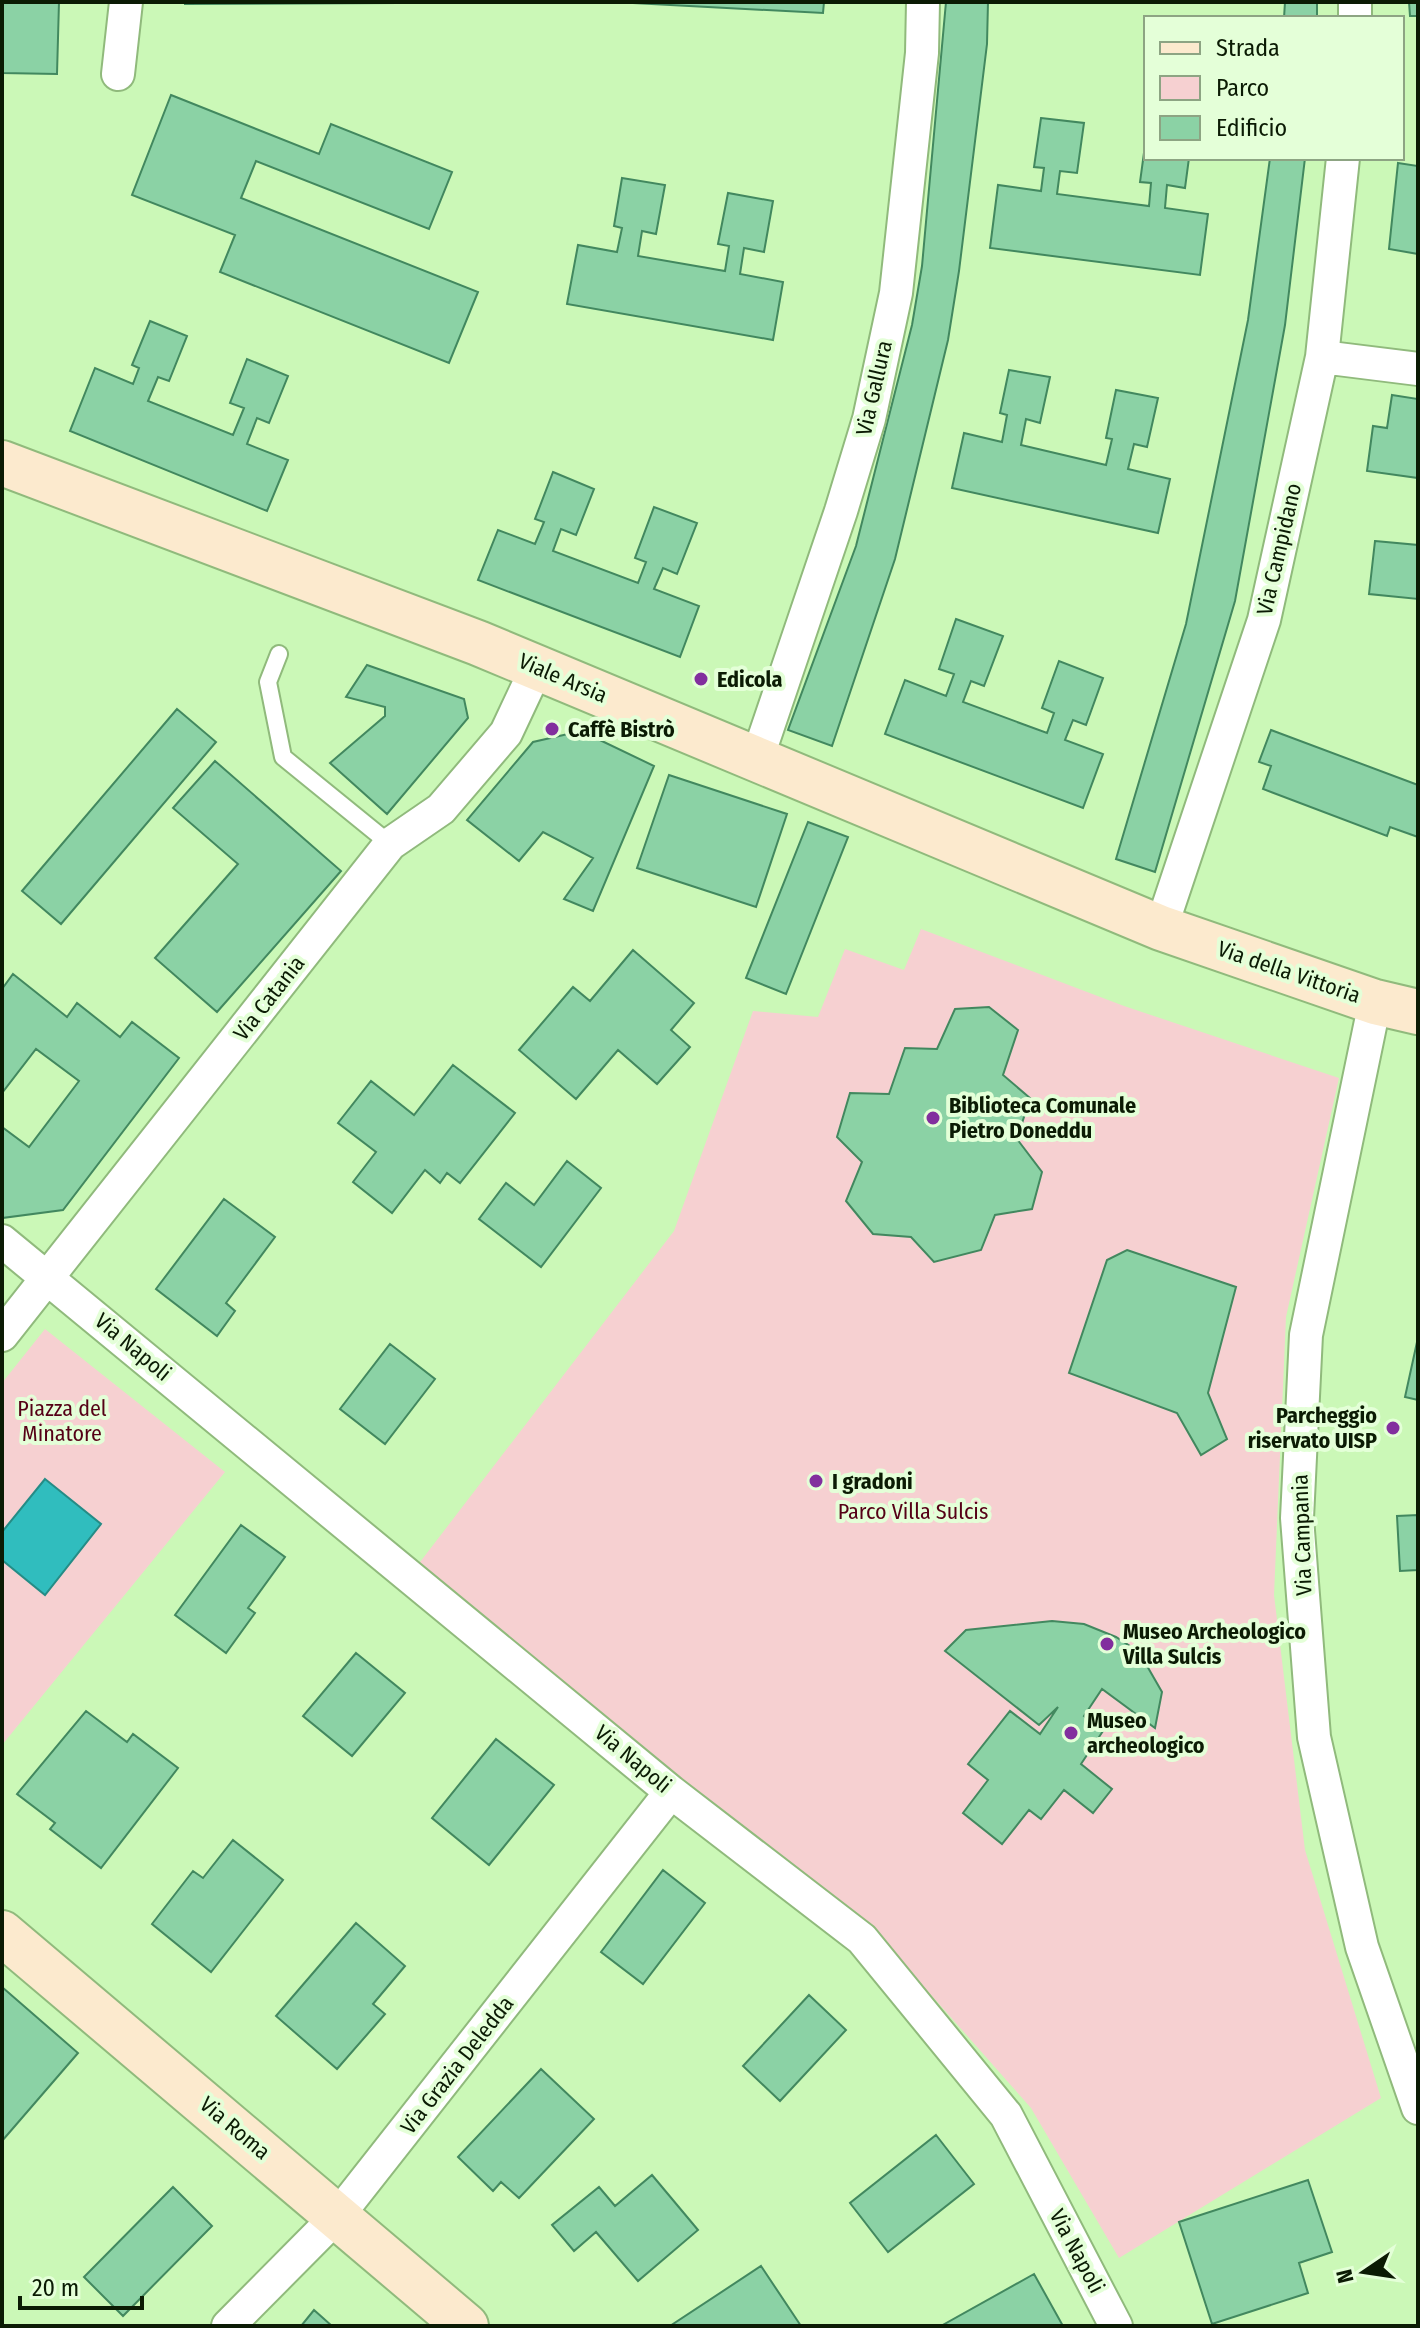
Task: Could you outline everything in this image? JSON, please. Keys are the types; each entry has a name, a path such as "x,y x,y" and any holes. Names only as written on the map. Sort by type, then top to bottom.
{"street":[{"path":"118,74 126,2"},
{"name":"Via Gallura","path":"757,759 869,419 896,293 922,53 923,2"},
{"name":"Via Campidano","path":"1161,928 1260,637 1322,357 1343,160"},
{"path":"1322,357 1418,369"},
{"name":"Viale Arsia","path":"2,463 537,667 1161,928"},
{"name":"Via Catania","path":"2,1335 390,844 441,809 506,733 537,667"},
{"name":"Via della Vittoria","path":"1161,928 1375,1002 1418,1012"},
{"name":"Via Campania","path":"1375,1002 1306,1335 1297,1518 1314,1737 1362,1947 1418,2108"},
{"name":"Via Napoli","path":"2,1241 671,1792 862,1939 1006,2115 1116,2326"},
{"name":"Via Grazia Deledda","path":"228,2326 339,2214 671,1792"},
{"name":"Via Roma","path":"2,1933 339,2214 466,2326"}],"lane":[{"path":"279,654 268,682 283,757 390,844"}],"green space":[{"name":"Parco Villa Sulcis","path":"921,929 1124,1006 1339,1078 1286,1317 1274,1595 1305,1850 1381,2098 1119,2258 1031,2108 886,1944 663,1772 417,1566 674,1231 753,1011 818,1017 845,949 904,970"},
{"name":"Piazza del Minatore","path":"45,1329 225,1472 2,1745 2,1560 45,1594 45,1479 2,1532 2,1383"}],"water":[{"path":"45,1479 101,1524 45,1595 2,1560 2,1532"}],"building":[{"path":"2,2 59,2 57,74 2,73"},
{"path":"398,2 398,3 185,4"},
{"path":"614,2 824,2 823,13"},
{"path":"946,2 988,2 987,44 959,271 948,340 895,559 832,746 788,730 856,546 912,325 922,266"},
{"path":"1285,2 1317,2 1317,16 1284,16"},
{"path":"1409,2 1418,2 1418,16 1410,16"},
{"path":"171,95 319,154 331,124 452,172 429,229 256,161 241,198 478,292 449,363 220,272 235,235 132,195"},
{"path":"1041,118 1084,123 1077,173 1060,171 1057,194 1149,206 1151,183 1140,182 1144,153 1144,160 1189,160 1185,188 1167,185 1165,208 1208,214 1200,275 990,248 998,185 1041,191 1044,168 1034,167"},
{"path":"1270,160 1305,160 1285,325 1235,601 1155,872 1116,859 1186,624 1248,320"},
{"path":"1398,163 1418,166 1418,254 1389,249"},
{"path":"622,178 665,185 656,234 642,231 638,256 725,271 729,246 718,244 728,193 773,201 764,252 744,248 740,274 783,282 773,340 567,304 578,245 617,252 622,228 614,226"},
{"path":"150,321 187,336 169,381 158,377 148,401 233,435 244,408 230,403 247,359 288,376 269,423 257,418 247,444 288,460 267,511 70,431 95,368 133,384 139,368 132,365"},
{"path":"1009,370 1050,377 1040,423 1026,419 1021,445 1106,465 1112,439 1106,438 1116,390 1158,398 1147,447 1134,444 1128,469 1170,479 1158,533 952,488 964,433 1002,442 1007,415 1000,413"},
{"path":"1392,395 1418,399 1418,478 1367,471 1373,426 1387,428"},
{"path":"553,472 594,489 576,535 561,529 553,551 638,583 646,562 635,558 654,507 697,523 677,574 663,568 654,589 699,606 680,657 478,580 498,530 535,544 544,522 535,519"},
{"path":"1375,541 1418,545 1418,599 1369,594"},
{"path":"956,619 1003,636 984,686 971,681 963,702 1047,733 1054,713 1042,708 1059,661 1103,678 1086,725 1073,720 1065,740 1103,754 1083,808 885,734 905,680 946,696 954,674 939,669"},
{"path":"367,665 464,699 468,718 387,814 330,763 385,716 385,707 346,697"},
{"path":"177,709 216,742 61,924 22,891"},
{"path":"1271,730 1418,785 1418,837 1390,827 1387,836 1263,789 1271,766 1259,762"},
{"path":"581,731 654,766 593,911 564,899 593,858 543,832 519,861 467,820 533,742"},
{"path":"215,761 341,871 217,1012 155,958 238,864 173,808"},
{"path":"669,775 787,814 756,907 637,868"},
{"path":"808,822 848,837 786,994 746,978"},
{"path":"633,950 694,1003 671,1030 690,1047 657,1084 618,1050 576,1099 519,1050 573,987 590,1001"},
{"path":"13,974 67,1017 77,1003 120,1037 132,1022 179,1058 63,1210 2,1218 2,1127 29,1147 79,1081 36,1049 2,1093 2,989"},
{"name":"Biblioteca Comunale Pietro Doneddu","path":"989,1007 1018,1030 1003,1075 1030,1098 1017,1139 1042,1172 1032,1209 995,1215 981,1250 934,1262 911,1237 873,1234 846,1201 862,1162 837,1137 850,1093 889,1094 905,1048 937,1049 955,1009"},
{"path":"453,1065 515,1113 460,1183 447,1173 440,1183 425,1170 392,1213 353,1182 376,1152 338,1123 371,1081 414,1115"},
{"path":"567,1161 601,1188 541,1267 479,1219 506,1183 534,1205"},
{"path":"224,1199 275,1237 226,1303 235,1311 217,1336 156,1289"},
{"path":"1127,1250 1236,1287 1208,1393 1227,1439 1201,1455 1177,1413 1069,1373 1107,1260"},
{"path":"1418,1342 1418,1400 1405,1397"},
{"path":"390,1344 435,1379 385,1444 340,1409"},
{"path":"1418,1515 1418,1570 1400,1571 1397,1516"},
{"path":"241,1525 285,1557 248,1608 255,1613 226,1653 175,1615"},
{"name":"Museo archeologico","path":"1052,1621 1084,1624 1116,1637 1139,1652 1162,1692 1155,1728 1102,1689 1084,1716 1103,1731 1081,1764 1112,1789 1093,1813 1064,1790 1041,1819 1029,1810 1002,1844 963,1813 988,1780 968,1764 1010,1711 1040,1734 1058,1707 1039,1725 945,1651 966,1630"},
{"path":"356,1653 405,1693 352,1756 303,1716"},
{"path":"86,1711 127,1742 133,1734 178,1768 101,1868 50,1829 55,1823 17,1794"},
{"path":"496,1739 554,1785 489,1865 432,1818"},
{"path":"233,1840 283,1880 211,1972 152,1924 193,1871 203,1878"},
{"path":"663,1870 705,1903 643,1984 601,1952"},
{"path":"356,1923 405,1966 373,2004 385,2014 337,2069 276,2016"},
{"path":"2,1987 78,2053 2,2141"},
{"path":"809,1995 846,2030 780,2101 743,2066"},
{"path":"541,2069 594,2119 519,2198 501,2182 493,2191 458,2157"},
{"path":"936,2135 974,2184 888,2252 850,2203"},
{"path":"652,2175 698,2230 638,2281 596,2232 574,2251 552,2225 599,2187 615,2206"},
{"path":"1308,2180 1332,2252 1299,2263 1308,2293 1212,2324 1179,2222"},
{"path":"173,2187 212,2226 123,2316 84,2277"},
{"path":"761,2266 801,2326 670,2326"},
{"path":"1034,2274 1063,2326 941,2326"},
{"path":"314,2310 332,2326 301,2326"}],"place":[{"name":"Edicola","path":"701,679"},
{"name":"Caffè Bistrò","path":"552,729"},
{"name":"Biblioteca Comunale Pietro Doneddu","path":"933,1118"},
{"name":"Parcheggio riservato UISP","path":"1393,1428"},
{"name":"I gradoni","path":"816,1481"},
{"name":"Museo Archeologico Villa Sulcis","path":"1107,1644"},
{"name":"Museo archeologico","path":"1071,1733"}]}
